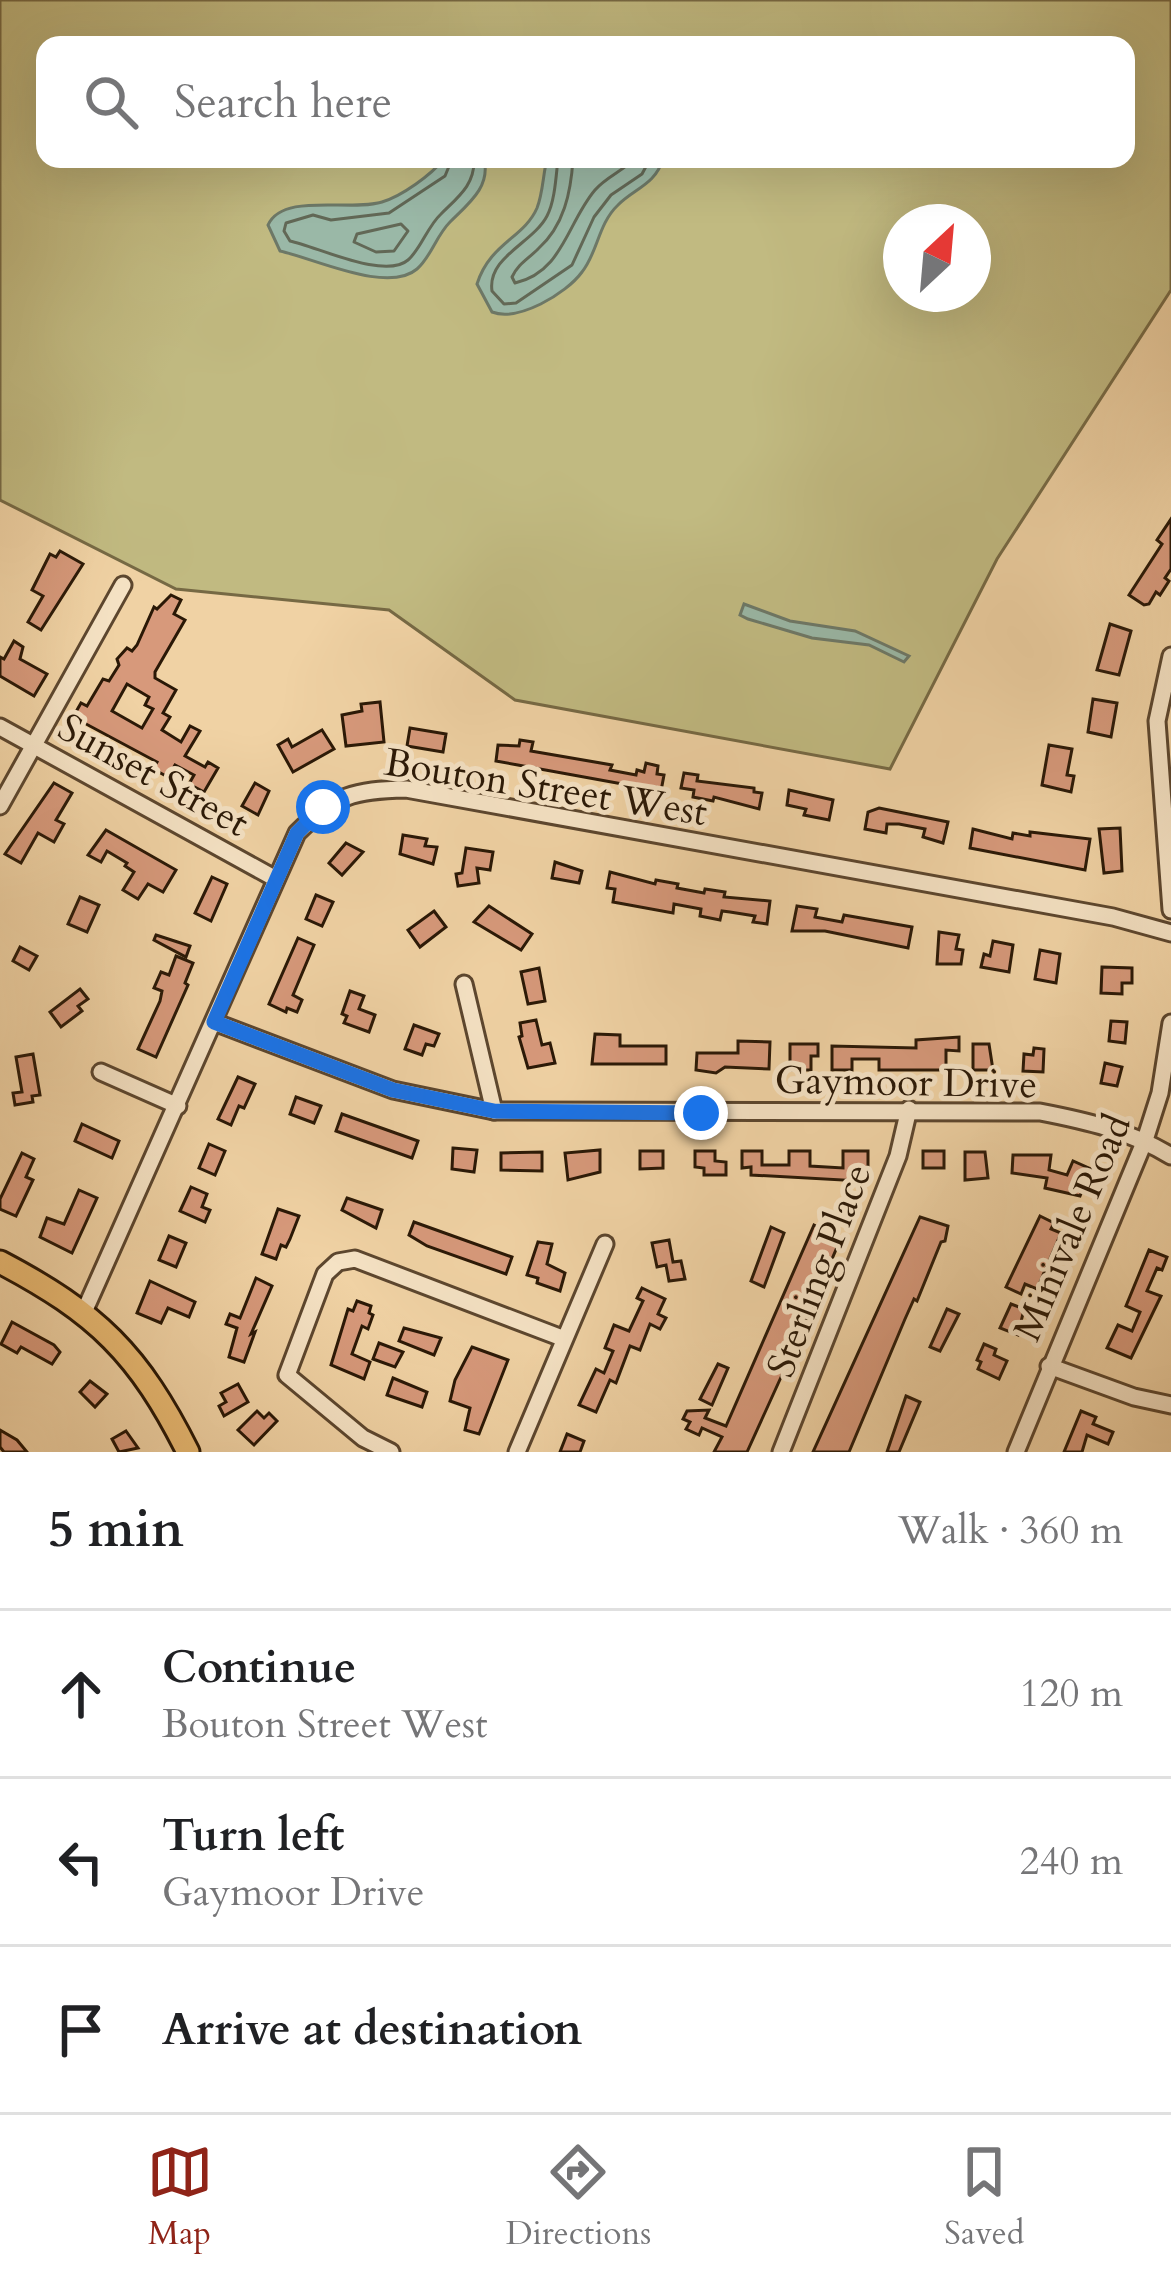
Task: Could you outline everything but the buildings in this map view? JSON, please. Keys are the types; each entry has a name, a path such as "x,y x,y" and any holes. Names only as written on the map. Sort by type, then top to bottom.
{"main road":[{"path":"0,1262 84,1312 127,1351 159,1395 188,1452"}],"street":[{"path":"0,806 123,585"},
{"path":"1171,656 1157,721 1171,910"},
{"name":"Sunset Street","path":"0,727 276,879"},
{"name":"Bouton Street West","path":"84,1312 297,833 323,807 358,790 406,788 1113,917 1171,933"},
{"path":"464,984 494,1111"},
{"name":"Gaymoor Drive","path":"214,1022 393,1090 494,1111 1040,1112 1090,1121 1145,1140 1171,1156"},
{"name":"Minivale Road","path":"1016,1452 1145,1140 1160,1093 1171,1023"},
{"path":"101,1072 178,1106"},
{"name":"Sterling Place","path":"781,1452 898,1156 909,1109"},
{"path":"517,1452 605,1244"},
{"path":"391,1452 363,1438 287,1375 325,1274 338,1262 355,1259 562,1338"},
{"path":"1048,1366 1171,1405"}],"shaded area":[{"path":"0,0 1171,0 1171,290 997,559 890,769 515,700 389,610 176,589 0,500"}],"water":[{"path":"436,168 485,169 476,194 445,228 426,259 404,276 370,276 280,251 268,225 276,215 302,206 382,202"},
{"path":"546,168 659,168 611,213 575,280 528,310 492,312 477,284 490,259 531,218"},
{"path":"744,604 790,621 855,631 909,656 904,662 869,645 812,638 748,619 740,615"}],"route":[{"path":"323,807 297,833 214,1022 393,1090 494,1111 701,1113"}]}
